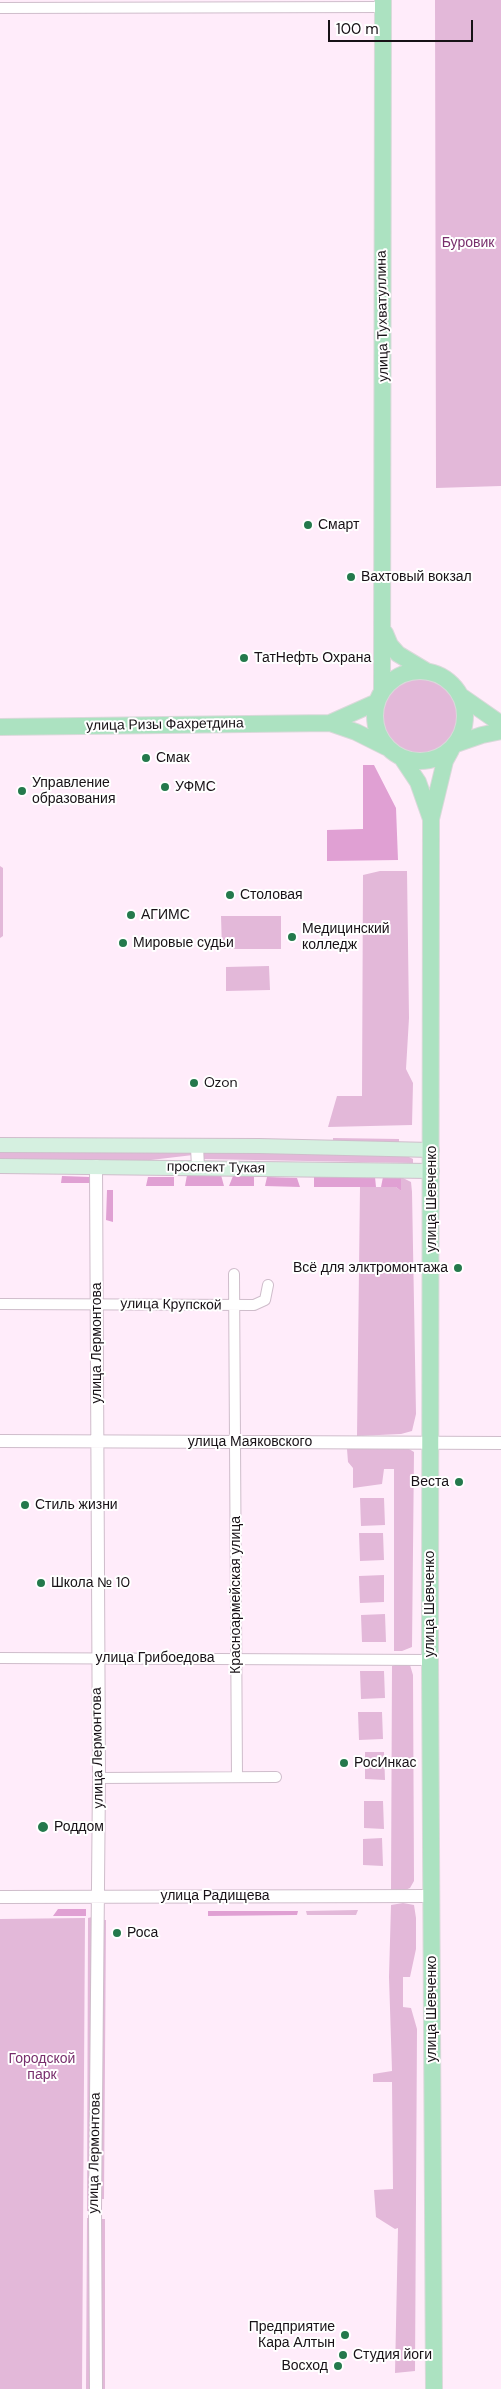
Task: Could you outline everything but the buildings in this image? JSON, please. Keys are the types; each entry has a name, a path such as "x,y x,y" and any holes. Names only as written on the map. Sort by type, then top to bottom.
{"main road":[{"name":"улица Тухватуллина","path":"380,696 384,631 383,4"},
{"path":"384,631 390,646 398,654 428,672 447,680 461,696 501,724"},
{"path":"330,723 380,696 389,683 402,675 417,671 428,672"},
{"path":"380,696 376,726 386,747"},
{"path":"431,818 445,761 462,733 465,721 465,708 461,696"},
{"path":"330,723 356,732 386,747 402,758 415,762 440,758 453,747 482,735 501,732"},
{"name":"улица Ризы Фахретдина","path":"0,727 330,723"},
{"path":"402,758 418,782 431,818"},
{"name":"улица Шевченко","path":"431,818 430,1660 434,2389"},
{"name":"проспект Тукая","path":"0,1145 259,1146 432,1150"},
{"name":"проспект Тукая","path":"0,1166 432,1171"}],"street":[{"path":"0,8 383,4"},
{"path":"197,1147 198,1167"},
{"name":"улица Лермонтова","path":"96,1166 99,1778 96,2389"},
{"name":"Красноармейская улица","path":"234,1274 237,1777"},
{"name":"улица Крупской","path":"0,1304 235,1306 260,1303 265,1300 268,1285"},
{"name":"улица Маяковского","path":"0,1441 501,1443"},
{"name":"улица Грибоедова","path":"0,1658 430,1660"},
{"path":"99,1778 276,1777"},
{"name":"улица Радищева","path":"0,1897 431,1896"}],"green space":[{"name":"Буровик","path":"435,0 501,0 501,486 436,488"},
{"path":"419,678 434,681 447,689 455,702 458,717 455,732 447,745 434,753 419,756 404,753 391,745 383,732 380,717 383,702 391,689 404,681"},
{"path":"0,866 3,868 3,936 0,938"},
{"path":"380,871 407,871 409,1018 406,1069 413,1083 412,1125 328,1127 337,1096 362,1096 363,875"},
{"path":"221,916 281,916 281,949 222,949"},
{"path":"269,966 270,990 226,991 226,967"},
{"path":"333,1138 399,1139 399,1143 333,1141"},
{"path":"193,1150 193,1155 117,1164 0,1162 0,1152"},
{"path":"204,1150 409,1157 413,1159 413,1163 203,1159"},
{"path":"401,1177 411,1182 412,1192 416,1414 412,1431 401,1434 357,1436 360,1187 396,1187 401,1191"},
{"path":"347,1449 409,1449 414,1452 412,1647 402,1651 394,1651 394,1469 384,1469 382,1484 353,1488 353,1468 348,1462"},
{"path":"360,1498 384,1498 385,1525 361,1526"},
{"path":"359,1533 383,1533 384,1560 360,1561"},
{"path":"384,1575 384,1602 360,1603 359,1576"},
{"path":"385,1614 386,1642 362,1642 361,1615"},
{"path":"402,1663 410,1665 413,1675 414,1881 410,1888 400,1892 391,1891 392,1666"},
{"path":"360,1671 384,1671 385,1698 361,1699"},
{"path":"358,1712 382,1712 383,1739 359,1740"},
{"path":"365,1752 384,1752 385,1780 365,1779"},
{"path":"364,1801 383,1801 384,1829 364,1828"},
{"path":"382,1838 383,1866 363,1865 363,1839"},
{"path":"403,1903 414,1905 416,1918 416,1949 410,1977 403,1977 403,2007 411,2008 417,2029 415,2371 395,2373 398,2228 395,2229 376,2217 374,2190 393,2189 392,2082 373,2082 373,2074 392,2071 389,1977 391,1905"},
{"path":"358,1910 356,1915 307,1915 306,1911"},
{"path":"92,1917 90,2211 87,2211 88,1918"},
{"name":"Городской парк","path":"85,1918 82,2389 0,2389 0,1919"},
{"path":"103,1920 106,1920 104,2199 101,2199"},
{"path":"87,2218 90,2218 89,2389 86,2389"},
{"path":"102,2219 105,2219 105,2389 101,2389"}],"shaded area":[{"path":"363,765 374,765 396,808 398,860 327,861 327,830 363,829"},
{"path":"187,1175 221,1175 224,1186 185,1186"},
{"path":"62,1176 90,1177 90,1183 61,1183"},
{"path":"233,1176 254,1176 254,1186 229,1186"},
{"path":"314,1176 375,1177 376,1187 314,1187"},
{"path":"148,1177 174,1177 174,1186 146,1186"},
{"path":"267,1177 297,1178 300,1187 265,1186"},
{"path":"383,1177 401,1177 401,1191 396,1187 381,1187"},
{"path":"107,1190 113,1190 113,1222 106,1220"},
{"path":"58,1909 86,1909 86,1916 53,1916"},
{"path":"208,1911 298,1911 297,1915 208,1916"}],"place":[{"name":"Смарт","path":"308,525"},
{"name":"Вахтовый вокзал","path":"351,577"},
{"name":"ТатНефть Охрана","path":"244,658"},
{"name":"Смак","path":"146,758"},
{"name":"УФМС","path":"165,787"},
{"name":"Управление образования","path":"22,791"},
{"name":"Столовая","path":"230,895"},
{"name":"АГИМС","path":"131,915"},
{"name":"Медицинский колледж","path":"292,937"},
{"name":"Мировые судьи","path":"123,943"},
{"name":"Ozon","path":"194,1083"},
{"name":"Всё для элктромонтажа","path":"458,1268"},
{"name":"Веста","path":"459,1482"},
{"name":"Стиль жизни","path":"25,1505"},
{"name":"Школа № 10","path":"41,1583"},
{"name":"РосИнкас","path":"344,1763"},
{"name":"Роддом","path":"43,1827"},
{"name":"Роса","path":"117,1933"},
{"name":"Предприятие Кара Алтын","path":"345,2335"},
{"name":"Студия йоги","path":"343,2355"},
{"name":"Восход","path":"338,2366"}]}
